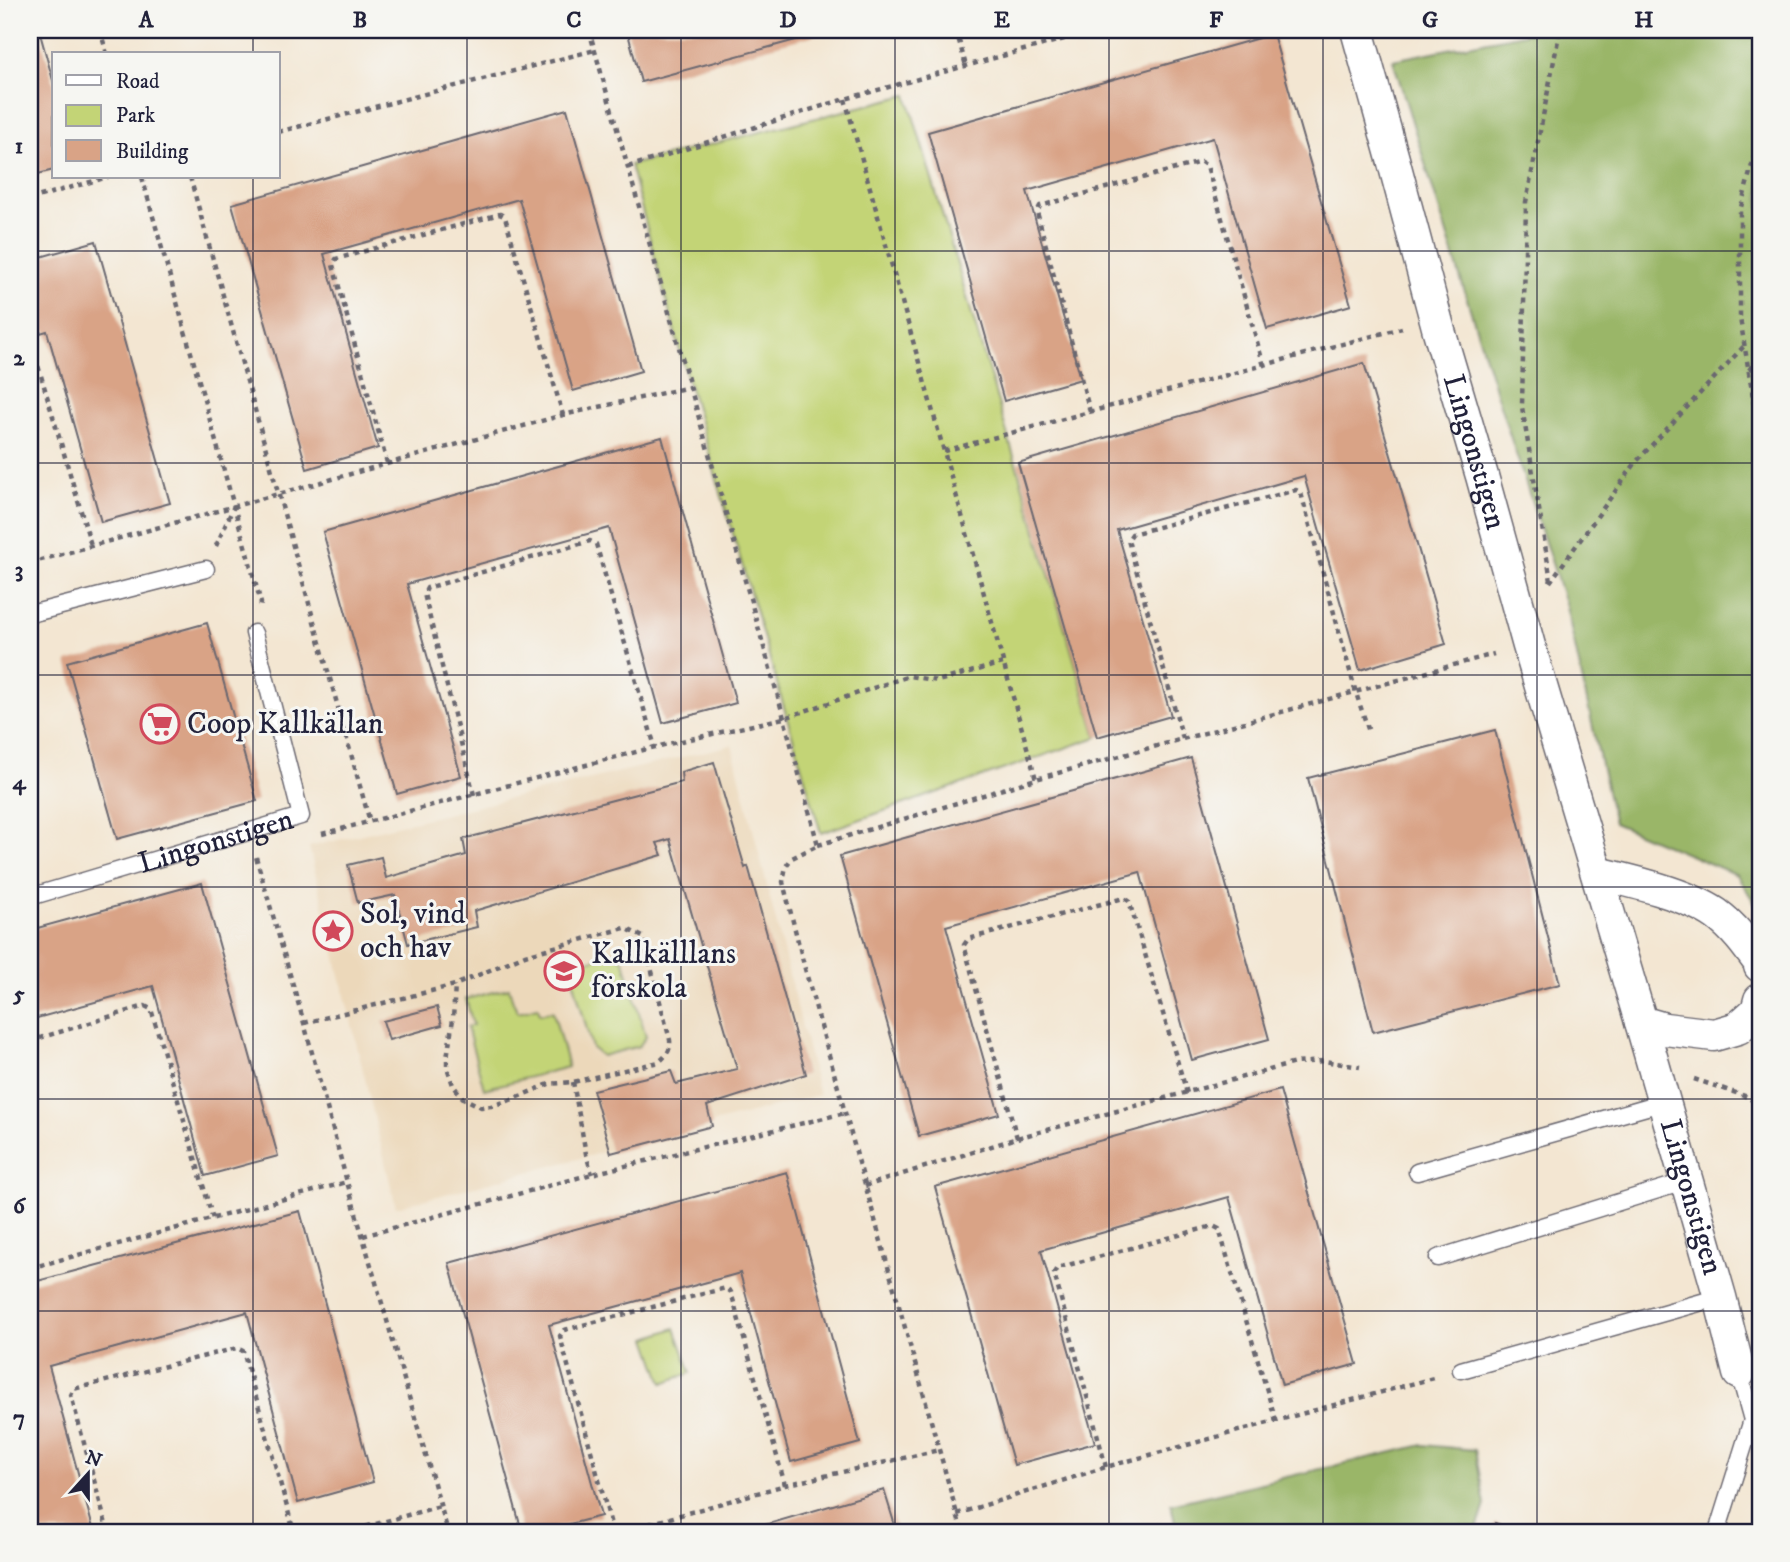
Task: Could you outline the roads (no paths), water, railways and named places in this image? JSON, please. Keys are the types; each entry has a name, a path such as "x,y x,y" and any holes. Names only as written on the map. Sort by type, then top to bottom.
{"street":[{"name":"Lingonstigen","path":"1357,30 1439,331 1687,1181 1739,1373"},
{"path":"1597,873 1686,899 1716,914 1741,936 1760,966"},
{"path":"1641,1022 1665,1029 1714,1035 1738,1028 1756,1011 1760,1000"}],"lane":[{"path":"30,614 206,569"},
{"name":"Lingonstigen","path":"30,897 300,816 254,633"},
{"path":"1417,1172 1661,1091"},
{"path":"1437,1258 1687,1181"},
{"path":"1461,1370 1720,1297"},
{"path":"1717,1532 1752,1420 1739,1373"}],"place":[{"name":"Coop Kallkällan","path":"160,724"},
{"name":"Sol, vind och hav","path":"333,931"},
{"name":"Kallkälllans förskola","path":"564,971"}]}
